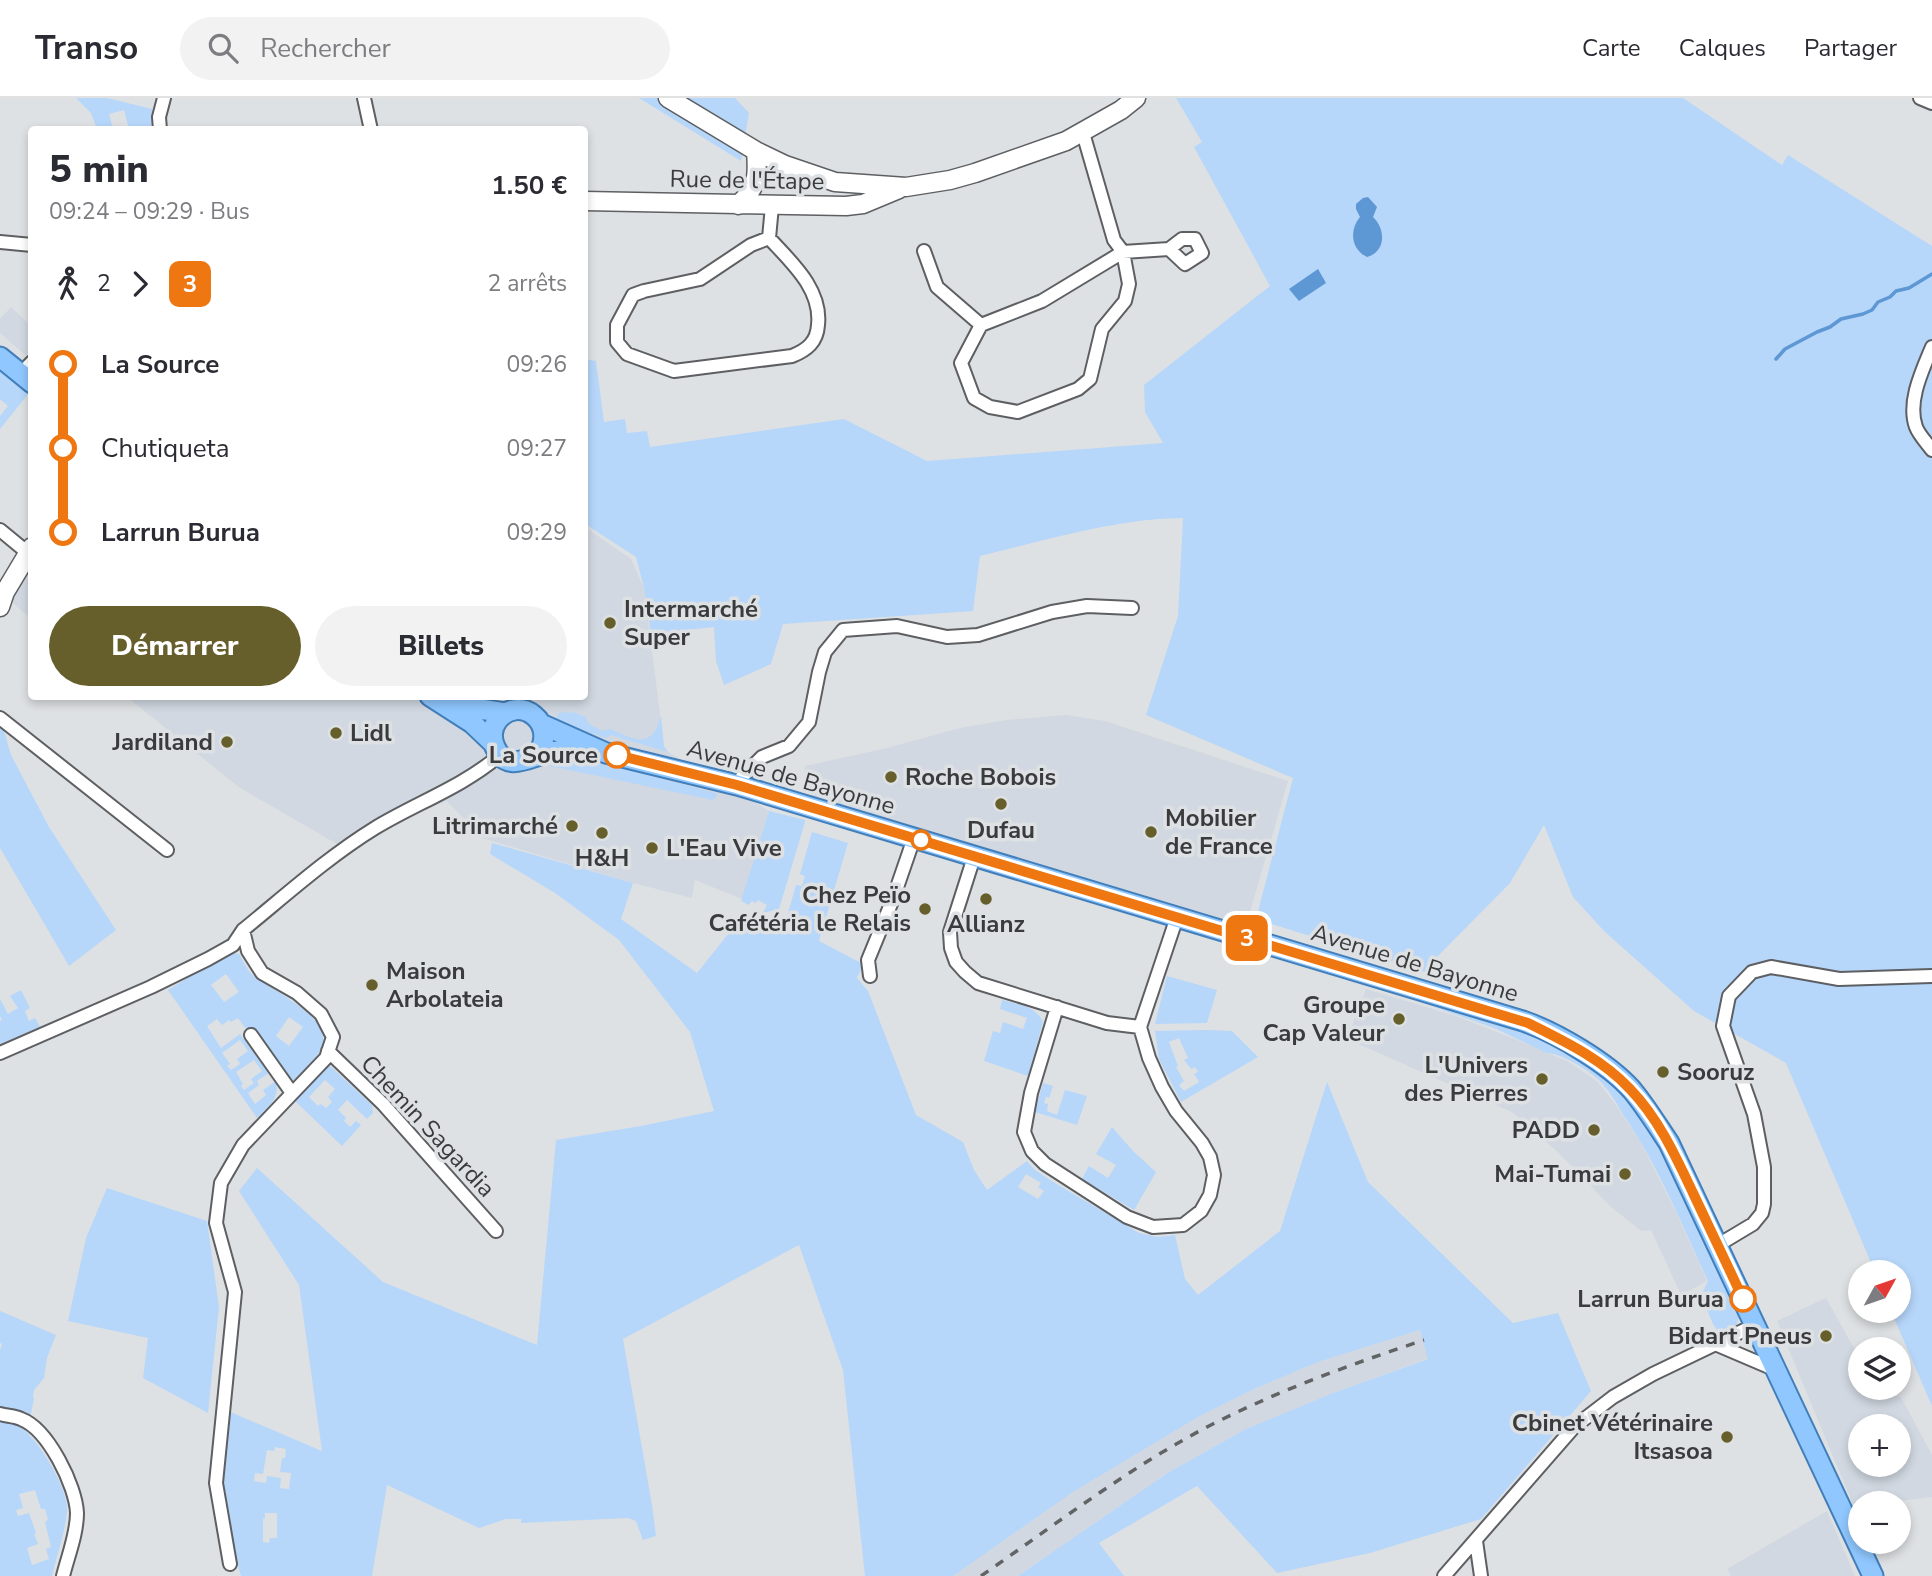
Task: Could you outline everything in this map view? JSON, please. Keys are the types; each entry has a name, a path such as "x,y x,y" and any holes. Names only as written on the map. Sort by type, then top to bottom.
{"main road":[{"path":"668,98 756,151 785,165 835,182 906,187 975,173 1066,141 1121,110 1136,98"},
{"path":"738,205 755,184 758,171 756,151"},
{"name":"Rue de l'Étape","path":"588,201 846,206 863,204 906,187"},
{"path":"0,343 28,368"},
{"path":"0,351 28,369"},
{"path":"0,357 28,370"},
{"path":"0,607 5,592 28,553"},
{"path":"436,700 472,723 512,762 562,751 607,752"},
{"path":"461,700 480,709 505,713 526,711 541,724 607,752"},
{"path":"497,749 494,726 505,713"},
{"path":"537,755 544,740 541,724"},
{"name":"Avenue de Bayonne","path":"607,752 737,785 1528,1023 1576,1047 1623,1082 1649,1112 1669,1143 1872,1576"}],"street":[{"path":"160,126 164,98"},
{"path":"365,98 370,126"},
{"path":"1920,98 1932,103"},
{"path":"1083,133 1114,240 1123,252 1129,284 1125,301 1102,330 1090,379 1079,389 1017,412 990,407 974,398 961,363 981,325 1042,301 1123,252 1169,249"},
{"path":"769,238 751,245 700,279 633,295 617,326 617,342 627,355 674,371 792,356 805,351 818,334 818,310 808,284 769,238 772,206"},
{"path":"0,242 28,245"},
{"path":"924,251 937,287 981,325"},
{"path":"1932,347 1913,403 1916,428 1932,450"},
{"path":"0,530 28,549"},
{"path":"737,785 741,777 762,757 789,746 809,722 825,652 843,630 897,626 947,637 978,635 1052,612 1087,606 1132,608"},
{"path":"0,718 167,850"},
{"path":"0,1053 151,987 233,945 243,930 345,848 404,812 451,790 486,767 497,749"},
{"path":"870,976 868,960 914,838"},
{"path":"974,856 950,932 951,948 956,962 965,972 978,983 1107,1023 1140,1027"},
{"path":"1057,1007 1031,1093 1024,1132 1032,1151 1045,1164 1127,1217 1153,1227 1183,1225 1200,1211 1210,1195 1214,1175 1206,1150 1176,1111 1162,1087 1149,1058 1140,1027 1177,917"},
{"path":"230,1564 216,1483 235,1292 216,1223 221,1183 243,1145 326,1058 333,1037 321,1014 297,993 262,973 248,951 243,930"},
{"path":"1718,1245 1754,1224 1765,1204 1764,1167 1754,1114 1723,1026 1730,996 1752,972 1771,967 1839,979 1932,976"},
{"path":"251,1035 292,1093"},
{"name":"Chemin Sagardia","path":"328,1051 383,1104 496,1231"},
{"path":"1444,1576 1574,1427 1613,1397 1653,1374 1755,1325"},
{"path":"1715,1344 1776,1370"},
{"path":"0,1414 23,1419 40,1433 53,1450 75,1494 77,1514 74,1538 63,1576"},
{"path":"1476,1541 1481,1576"}],"shaded area":[{"path":"76,98 107,98 152,109 151,126 128,126 124,110 109,114 112,126 96,126 91,113"},
{"path":"639,98 735,98 749,113 741,161"},
{"path":"1176,98 1683,98 1782,165 1788,155 1932,246 1932,1406 1911,1357 1911,1337 1902,1337 1896,1323 1911,1323 1911,1260 1870,1260 1786,1063 1694,1011 1605,932 1573,897 1544,825 1510,883 1425,972 1256,919 1293,778 1146,715 1178,616 1183,518 1107,526 980,556 973,611 783,624 771,664 724,685 716,661 714,627 651,634 636,557 588,526 588,361 596,361 604,422 625,419 627,433 647,431 650,447 844,419 927,461 1163,443 1145,412 1144,385 1270,286 1194,147 1202,142"},
{"path":"11,307 28,323 28,357 0,333 0,319"},
{"path":"0,369 28,394 0,429 0,416 8,406 0,399"},
{"path":"588,529 631,559 644,588 663,749 769,811 742,899 695,880 692,898 482,838 447,801 337,844 240,788 131,700 588,700"},
{"path":"28,574 28,616 9,599"},
{"path":"567,712 586,717 588,723 602,731 610,729 635,739 648,738 653,734 661,716 664,746 668,752 611,735 606,738 558,722 556,719 559,713"},
{"path":"1066,715 1105,721 1288,781 1246,926 802,795 805,766 960,728 1007,720"},
{"path":"0,717 11,755 49,827 116,930 69,966 0,848"},
{"path":"564,759 621,767 718,794 713,800 545,765"},
{"path":"769,811 805,822 779,909 763,913 767,905 758,900 749,905 741,901"},
{"path":"812,832 848,843 819,941 863,964 857,978 868,991 916,1115 963,1142 974,1170 987,1190 1027,1161 1050,1180 1139,1233 1157,1237 1175,1235 1185,1279 1198,1295 1280,1231 1327,1082 1368,1182 1513,1323 1558,1313 1591,1391 1481,1519 1370,1553 1277,1573 1197,1486 1099,1543 1124,1576 1018,1576 1169,1472 1246,1429 1333,1393 1428,1359 1420,1330 1318,1362 1254,1389 1198,1417 1073,1492 953,1576 865,1576 843,1370 799,1245 623,1339 656,1536 643,1540 636,1521 628,1518 521,1523 521,1519 506,1519 479,1528 387,1485 372,1576 241,1576 222,1498 221,1450 228,1411 322,1451 299,1285 239,1191 257,1168 383,1282 537,1345 556,1140 714,1111 690,1032 619,940 555,893 490,854 492,843 633,883 621,919 697,973 745,913 782,932 786,921 793,922 795,915 788,913 796,885 802,886 805,876 800,874","holes":["1026,1174 1041,1183 1038,1187 1044,1191 1038,1199 1018,1187","275,1447 286,1449 280,1472 291,1473 289,1489 280,1488 281,1478 267,1476 266,1483 254,1481 255,1473 263,1474 267,1450 274,1451","265,1513 277,1513 277,1538 270,1538 269,1543 263,1542"]},
{"path":"230,952 239,954 252,975 309,1014 322,1033 323,1044 292,1082 252,1027 247,1030 238,1018 222,1025 217,1019 207,1026 221,1048 240,1034 269,1073 257,1081 259,1085 248,1093 255,1104 266,1095 263,1090 276,1081 275,1097 257,1118 168,990","holes":["226,974 239,992 224,1002 211,985","289,1017 303,1027 289,1046 276,1036","240,1040 248,1051 237,1059 240,1064 231,1070 222,1053","254,1060 262,1071 251,1079 254,1083 244,1090 236,1072"]},
{"path":"1167,976 1217,990 1207,1023 1155,1024"},
{"name":"Larrun Burua","path":"1366,989 1459,1017 1527,1044 1569,1062 1598,1082 1641,1143 1707,1281 1681,1295 1651,1230 1641,1231 1610,1206 1558,1152 1512,1112 1347,1039"},
{"path":"1383,989 1455,1009 1545,1041 1586,1064 1623,1096 1654,1137 1694,1214 1739,1311 1735,1327 1720,1334 1713,1324 1701,1296 1708,1281 1679,1218 1637,1135 1599,1080 1567,1059 1547,1053 1494,1028"},
{"path":"21,990 30,1008 25,1011 29,1021 35,1018 40,1027 0,1044 0,999 8,1014 18,1008 10,996"},
{"path":"1002,1000 1031,1009 1043,1022 1028,1076 984,1061 993,1031 1000,1033 1003,1022 1023,1029 1027,1018 1000,1009"},
{"path":"1155,1031 1232,1031 1258,1057 1181,1102 1159,1059","holes":["1179,1038 1188,1058 1184,1060 1191,1069 1195,1067 1198,1072 1194,1074 1199,1082 1184,1091 1179,1085 1184,1081 1176,1067 1178,1066 1169,1042"]},
{"path":"329,1065 372,1105 373,1113 367,1119 347,1100 338,1110 346,1118 344,1121 350,1127 356,1121 361,1125 342,1146 295,1101","holes":["325,1080 335,1089 328,1097 332,1102 326,1108 321,1104 318,1106 309,1097"]},
{"path":"1043,1083 1053,1086 1044,1103 1048,1104 1047,1111 1057,1115 1065,1090 1087,1096 1077,1125 1035,1112"},
{"path":"1112,1127 1156,1172 1134,1210 1082,1179 1089,1166 1108,1178 1116,1165 1096,1154"},
{"path":"107,1188 207,1221 219,1307 208,1413 143,1378 148,1338 68,1321 86,1238"},
{"path":"1826,1298 1848,1337 1848,1400 1903,1400 1910,1414 1848,1414 1848,1477 1911,1477 1911,1416 1932,1455 1932,1497 1911,1499 1911,1491 1848,1493 1777,1321"},
{"path":"0,1311 56,1335 47,1358 44,1378 34,1390 30,1418 20,1410 0,1407"},
{"path":"1420,1330 1429,1358 1246,1429 1169,1472 1018,1576 953,1576 1073,1492 1198,1417 1254,1389 1318,1362"},
{"path":"0,1420 24,1429 48,1460 61,1485 67,1513 52,1576 0,1576","holes":["35,1490 41,1509 45,1509 48,1520 45,1522 51,1547 46,1549 49,1559 32,1565 27,1548 38,1544 34,1534 36,1533 29,1513 18,1516 16,1510 23,1508 19,1494"]},
{"path":"1827,1511 1855,1576 1731,1576 1727,1569"}],"water":[{"path":"1368,197 1377,207 1373,217 1380,228 1382,240 1378,250 1367,257 1355,244 1353,233 1360,217 1356,204"},
{"path":"1318,269 1326,283 1299,301 1289,289"}],"waterway":[{"path":"1776,359 1785,349 1841,319 1872,310 1878,302 1896,291 1909,288 1932,274"}],"railway":[{"path":"981,1576 1120,1479 1207,1427 1314,1379 1424,1340"}],"bus line":[{"name":"3","path":"617,755 737,785 871,824 1528,1023 1576,1047 1608,1069 1630,1088 1649,1112 1669,1143 1743,1299"}],"place":[{"name":"Intermarché Super","path":"610,623"},
{"name":"Lidl","path":"336,733"},
{"name":"Jardiland","path":"227,742"},
{"name":"La Source","path":"617,755"},
{"name":"Roche Bobois","path":"891,777"},
{"name":"Dufau","path":"1001,804"},
{"name":"Litrimarché","path":"572,826"},
{"name":"Mobilier de France","path":"1151,832"},
{"name":"H&H","path":"602,833"},
{"name":"L'Eau Vive","path":"652,848"},
{"name":"Allianz","path":"986,899"},
{"name":"Chez Peïo Cafétéria le Relais","path":"925,909"},
{"name":"Maison Arbolateia","path":"372,985"},
{"name":"Groupe Cap Valeur","path":"1399,1019"},
{"name":"Sooruz","path":"1663,1072"},
{"name":"L'Univers des Pierres","path":"1542,1079"},
{"name":"PADD","path":"1594,1130"},
{"name":"Mai-Tumai","path":"1625,1174"},
{"name":"Larrun Burua","path":"1743,1299"},
{"name":"Bidart Pneus","path":"1826,1336"},
{"name":"Cbinet Vétérinaire Itsasoa","path":"1727,1437"}]}
